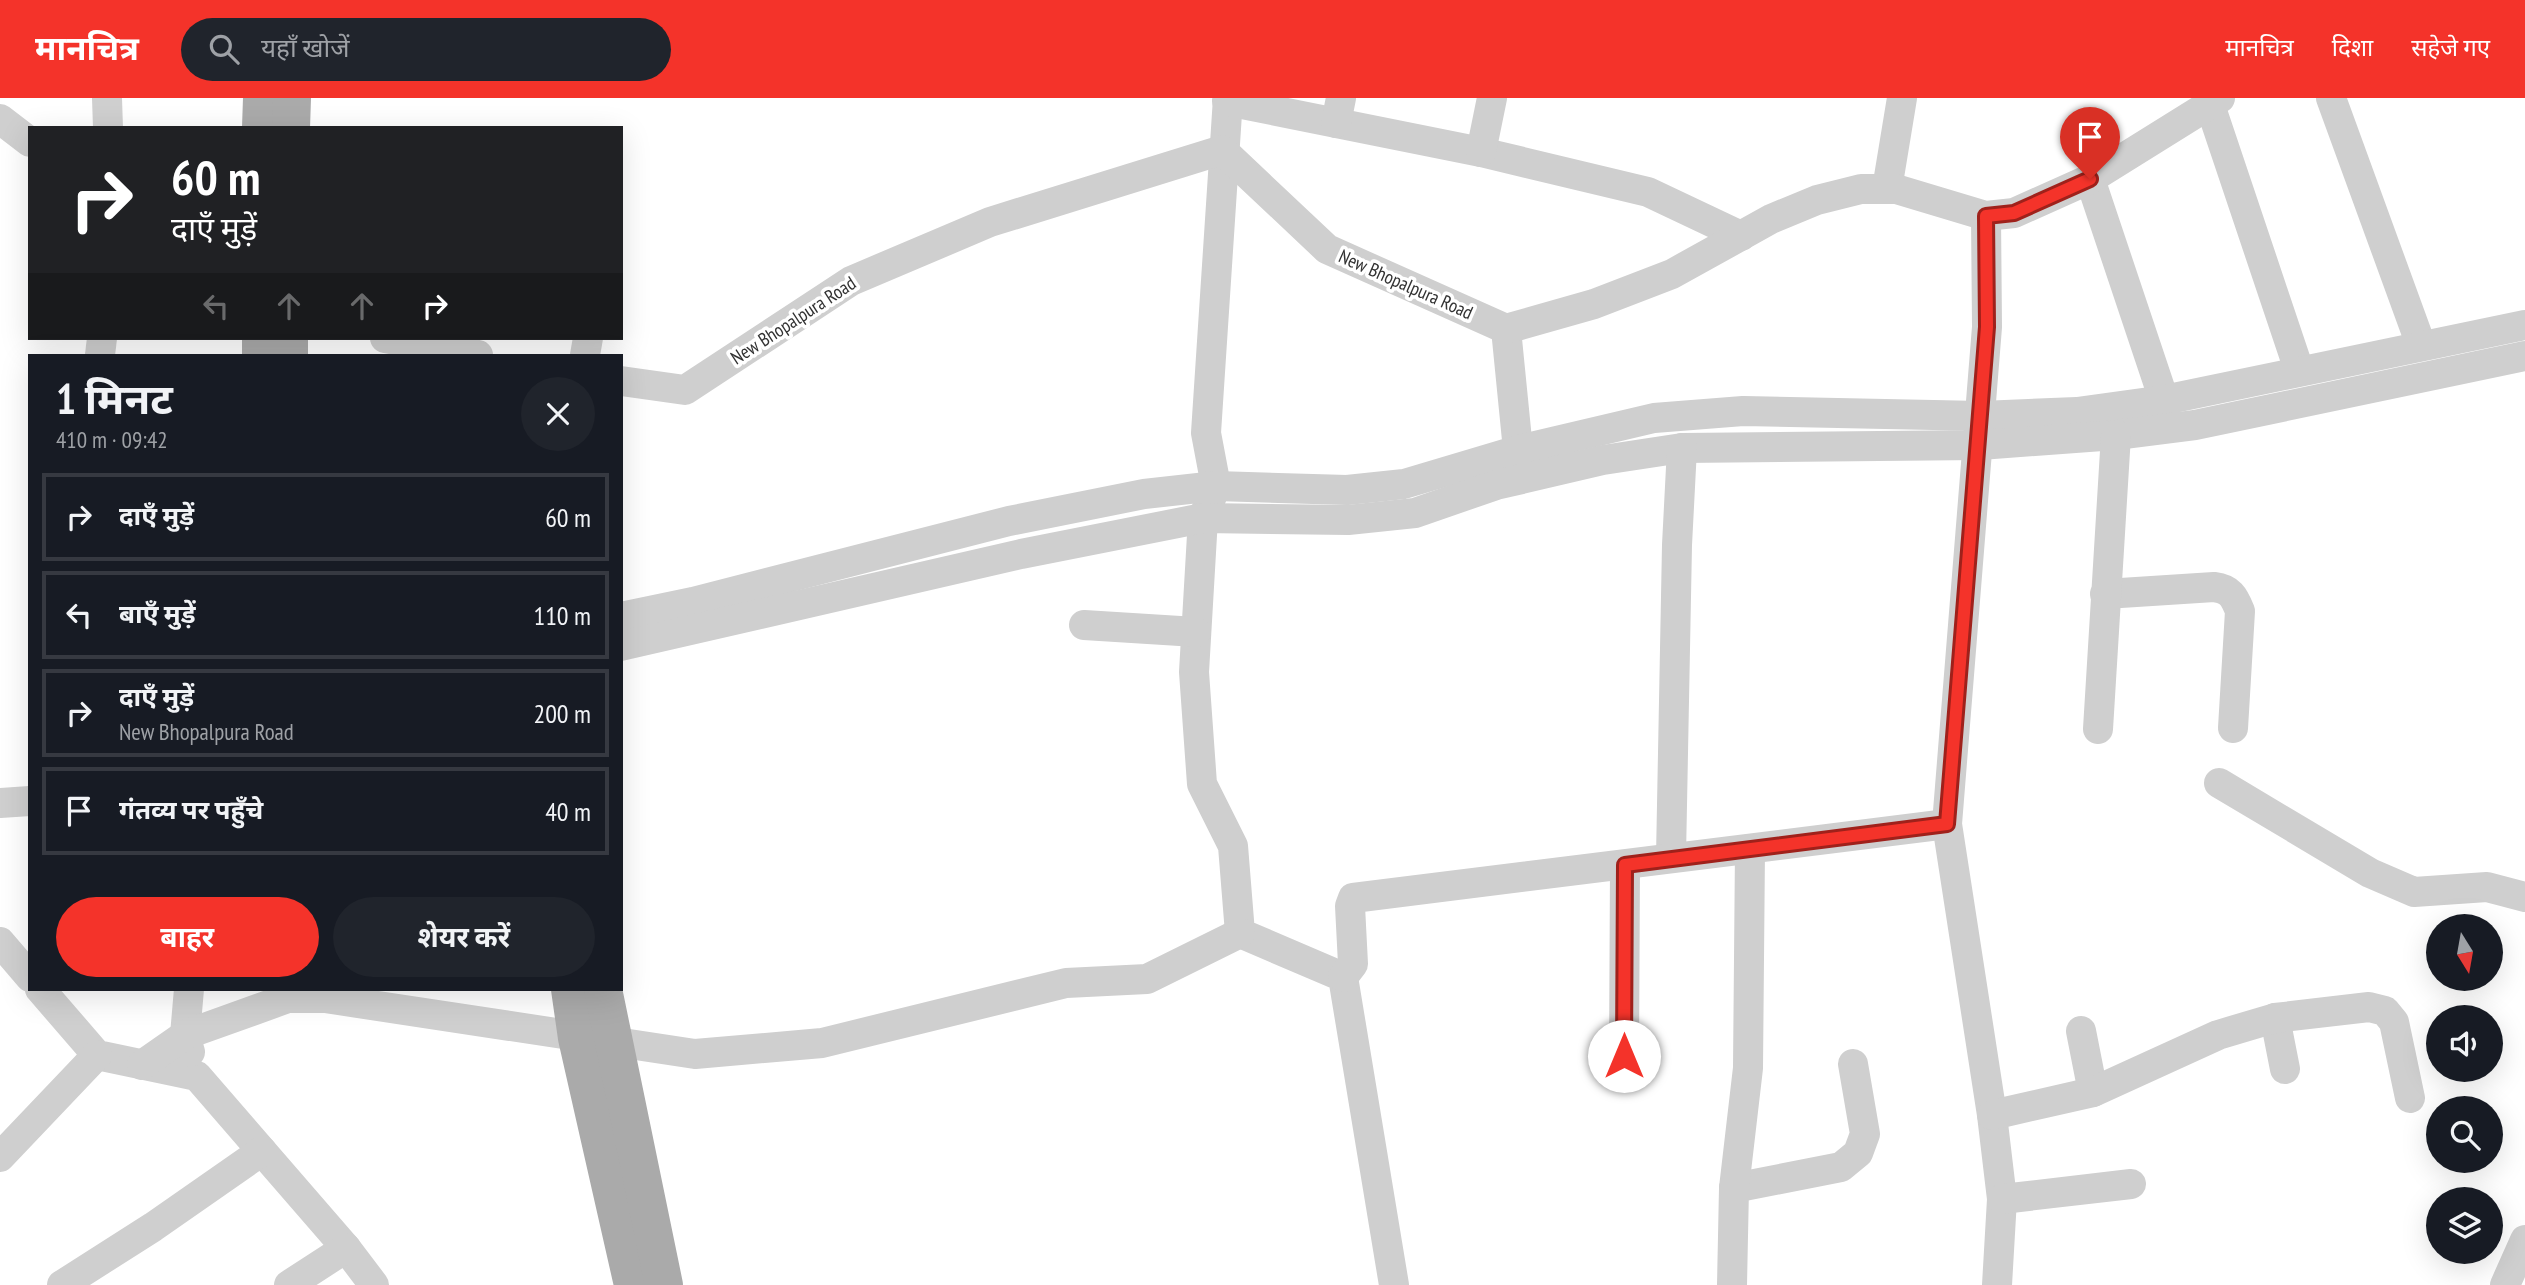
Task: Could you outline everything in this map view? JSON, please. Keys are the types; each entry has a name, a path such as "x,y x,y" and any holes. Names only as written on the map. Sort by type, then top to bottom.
{"main road":[{"path":"262,98 290,122"},
{"path":"571,991 595,1041 664,1285"},
{"path":"603,991 595,1041 633,1285"}],"street":[{"path":"107,98 108,126"},
{"path":"1481,152 1492,98"},
{"path":"1887,189 1902,98"},
{"path":"2331,98 2421,345"},
{"path":"1240,933 1233,846 1202,783 1194,672 1203,518 1216,486 1206,433 1227,100 1338,110 1481,152 1648,191 1741,236"},
{"path":"1518,450 1506,328 1594,304 1672,274 1741,236 1817,200 1861,189 1887,189 1946,202 1986,216 2014,213 2090,179 2215,102 2299,370"},
{"path":"0,119 28,140"},
{"name":"New Bhopalpura Road","path":"623,381 685,390 851,281 990,222 1222,150 1327,249 1506,328"},
{"path":"2090,179 2164,400"},
{"path":"1986,216 1987,327 1947,824 1992,1115 2002,1199 1997,1285"},
{"path":"623,646 1021,554 1203,518 1348,520 1415,513 1496,485 1603,460 1682,448 1980,431 2077,412 2164,400 2525,325"},
{"path":"396,340 473,354"},
{"path":"623,617 694,603 1009,521 1144,494 1216,486 1347,490 1404,484 1518,450 1654,418 1743,411 1980,431 2116,435 2195,425 2525,356"},
{"path":"2098,729 2116,435"},
{"path":"1671,857 1677,545 1682,448"},
{"path":"2105,594 2214,587 2226,589 2234,597 2240,611 2233,728"},
{"path":"1084,628 1196,632"},
{"path":"2219,783 2282,818 2370,873 2414,892 2487,887 2525,897"},
{"path":"0,803 28,801"},
{"path":"1394,1285 1343,977 1353,964 1350,905 1353,898 1947,824"},
{"path":"1731,1285 1734,1188 1748,1068 1750,849"},
{"path":"1624,1056 1625,865"},
{"path":"142,1065 185,1035 288,998 326,998 595,1041 695,1054 821,1043 1066,984 1147,979 1240,933 1343,977"},
{"path":"0,942 28,973"},
{"path":"44,991 97,1055 197,1076"},
{"path":"188,991 185,1035 197,1076 346,1248 374,1285"},
{"path":"1992,1115 2093,1092 2218,1035 2275,1018 2369,1007 2385,1011 2394,1021 2410,1098"},
{"path":"2275,1018 2285,1069"},
{"path":"2081,1031 2093,1092"},
{"path":"0,1157 97,1055"},
{"path":"1734,1188 1842,1167 1858,1153 1866,1134 1853,1064"},
{"path":"62,1285 153,1227 262,1151"},
{"path":"2002,1199 2131,1184"},
{"path":"2505,1285 2525,1240"},
{"path":"289,1285 346,1248"}],"route":[{"path":"1624,1056 1625,865 1671,857 1947,824 1980,445 1987,327 1986,216 2014,213 2090,179"}]}
